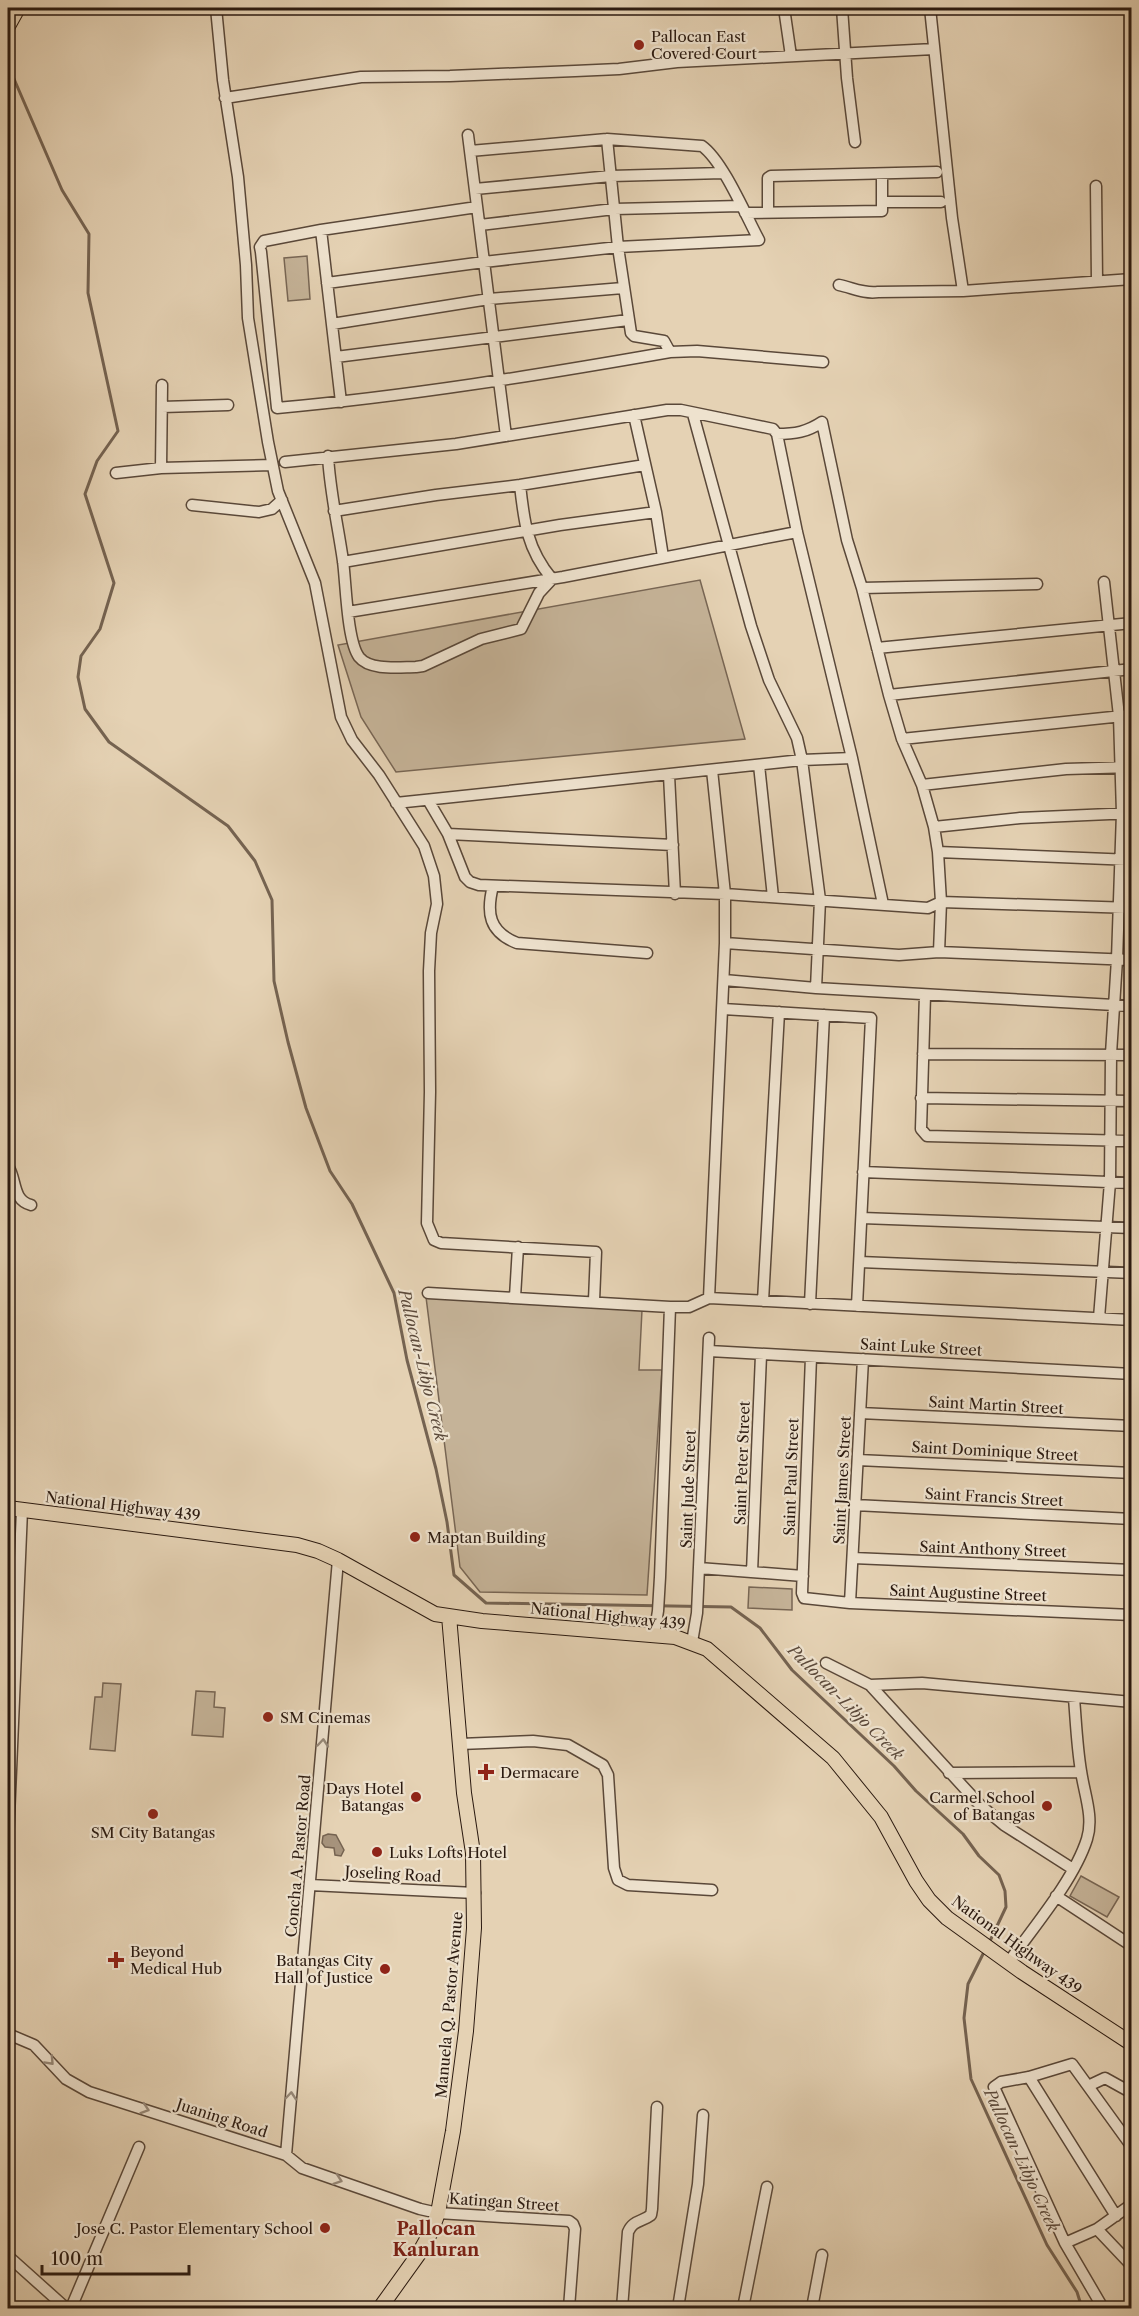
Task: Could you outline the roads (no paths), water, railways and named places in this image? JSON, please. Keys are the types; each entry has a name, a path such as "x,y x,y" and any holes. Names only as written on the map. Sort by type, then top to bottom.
{"main road":[{"path":"8,26 18,8"},
{"name":"National Highway 439","path":"8,1508 297,1545 338,1560 435,1614 482,1621 654,1635 692,1642 719,1658 833,1758 881,1817 929,1900 947,1918 1131,2044"},
{"name":"Manuela Q. Pastor Avenue","path":"380,2308 418,2255 431,2232 438,2213 453,2131 466,2031 474,1944 475,1893 449,1616"}],"street":[{"path":"216,8 225,98 238,177 248,318 272,465 282,500 315,583 341,717 352,740 424,846 434,876 437,904 431,933 429,971 430,1092 427,1223 435,1240 441,1243 596,1252 594,1301"},
{"path":"784,8 791,56"},
{"path":"842,8 855,142"},
{"path":"930,8 952,218 963,291"},
{"path":"225,98 361,77 575,72 677,62 934,49"},
{"path":"468,135 506,436"},
{"path":"327,283 618,247 759,240 723,173 702,146 607,139 470,151"},
{"path":"607,139 628,320 633,335 664,341 670,352"},
{"path":"768,212 769,177 937,172"},
{"path":"475,189 611,176 723,173"},
{"path":"480,225 614,209 768,212 882,211 882,174"},
{"path":"1096,186 1098,281"},
{"path":"882,202 941,202"},
{"path":"477,207 321,230 264,241 260,247 277,408 499,381 670,352 697,351 823,362"},
{"path":"321,230 341,402"},
{"path":"839,285 855,288 867,294 963,291 1131,279"},
{"path":"332,324 489,299 623,288"},
{"path":"336,357 628,320"},
{"path":"161,468 162,385"},
{"path":"162,407 228,405"},
{"path":"285,462 435,447 667,410 681,410 768,427 777,434 794,434 809,430 822,422 847,540 902,739 922,785 934,827 941,902 939,952"},
{"path":"693,414 768,680 797,738 802,760 820,900 816,988"},
{"path":"634,415 656,512 663,558"},
{"path":"777,434 797,532 852,758 883,904"},
{"path":"328,456 353,640 358,657 369,664 416,667 481,639 521,629 539,594 552,579"},
{"path":"116,473 161,468 272,465"},
{"path":"334,511 645,465"},
{"path":"520,485 526,531 540,564 552,579"},
{"path":"192,505 259,512 272,509 282,500"},
{"path":"343,562 656,512"},
{"path":"348,612 552,579 730,543 797,532"},
{"path":"1099,1318 1110,1182 1111,1054 1119,908 1126,860 1127,813 1126,766 1104,582"},
{"path":"862,588 1037,584"},
{"path":"878,648 1131,623"},
{"path":"890,695 1131,669"},
{"path":"902,739 1131,715"},
{"path":"396,803 802,760 852,758"},
{"path":"759,765 773,897"},
{"path":"922,785 1066,769 1126,766"},
{"path":"709,1298 725,943 725,894 712,771"},
{"path":"669,775 675,894"},
{"path":"428,800 448,834 465,877 470,882 479,885 675,894 725,894 928,908 941,902 1131,908"},
{"path":"934,827 1020,818 1127,813"},
{"path":"448,834 673,845"},
{"path":"938,852 1126,860"},
{"path":"493,886 490,919 503,937 517,943 647,953"},
{"path":"725,943 899,955 939,952 1131,960"},
{"path":"724,980 925,995 1131,1006"},
{"path":"925,995 921,1129 927,1136 1131,1141"},
{"path":"723,1009 871,1018 857,1306"},
{"path":"763,1301 779,1012"},
{"path":"810,1304 824,1015"},
{"path":"923,1054 1131,1055"},
{"path":"921,1098 1131,1101"},
{"path":"8,1166 18,1195 23,1203 32,1205"},
{"path":"863,1172 1131,1183"},
{"path":"862,1218 1131,1228"},
{"path":"515,1297 518,1247"},
{"path":"860,1262 1131,1273"},
{"path":"428,1293 670,1307 689,1307 709,1298 1131,1320"},
{"path":"654,1635 658,1611 670,1307"},
{"name":"Saint Jude Street","path":"692,1642 699,1586 710,1338"},
{"name":"Saint Luke Street","path":"709,1351 1131,1374"},
{"name":"Saint Peter Street","path":"752,1572 761,1355"},
{"name":"Saint Paul Street","path":"804,1598 811,1357"},
{"name":"Saint James Street","path":"850,1603 863,1359"},
{"name":"Saint Martin Street","path":"860,1413 1131,1426"},
{"name":"Saint Dominique Street","path":"858,1460 1131,1473"},
{"name":"Saint Francis Street","path":"855,1505 1131,1519"},
{"path":"8,1841 22,1510"},
{"name":"Saint Anthony Street","path":"853,1558 1131,1570"},
{"name":"Concha A. Pastor Road","path":"286,2155 338,1560"},
{"path":"699,1568 803,1576"},
{"name":"Saint Augustine Street","path":"804,1598 850,1603 1131,1615"},
{"path":"826,1663 870,1685 980,1804 1004,1825 1072,1869"},
{"path":"870,1685 922,1683 1131,1702"},
{"path":"1004,1959 1056,1896 1087,1839 1088,1810 1081,1772 1074,1698"},
{"path":"460,1744 532,1741 568,1745 603,1765 608,1775 614,1868 618,1880 628,1885 712,1890"},
{"path":"949,1773 1081,1772"},
{"name":"Joseling Road","path":"310,1885 475,1893"},
{"path":"1056,1896 1131,1946"},
{"name":"Juaning Road","path":"8,2034 34,2045 66,2079 83,2089 286,2155 302,2168 420,2209 438,2213"},
{"path":"1103,2308 1065,2243 994,2087 1001,2082 1029,2077 1072,2064 1131,2148"},
{"path":"1029,2077 1116,2216"},
{"path":"1088,2086 1105,2078 1131,2092"},
{"path":"622,2308 628,2232 636,2221 651,2215 657,2107"},
{"path":"678,2308 698,2184 703,2115"},
{"path":"72,2308 140,2147"},
{"path":"743,2308 767,2187"},
{"path":"1065,2243 1097,2229 1131,2206"},
{"name":"Katingan Street","path":"438,2213 569,2221 575,2229 569,2308"},
{"path":"1097,2229 1131,2266"},
{"path":"812,2308 822,2255"},
{"path":"8,2256 66,2308"}],"waterway":[{"name":"Pallocan-Libjo Creek","path":"8,65 62,190 89,234 88,293 118,431 97,461 85,494 114,583 100,629 81,656 78,677 85,709 109,742 228,826 255,861 272,900 274,981 288,1042 306,1108 330,1171 352,1204 394,1293 407,1360 436,1469 447,1522 454,1575 486,1603 731,1607 760,1628 792,1670 963,1834 979,1856 999,1875 1005,1891 1006,1907 989,1943"},
{"name":"Pallocan-Libjo Creek","path":"984,1952 968,1984 964,2018 971,2079 1047,2245 1077,2292 1082,2308"}],"place":[{"name":"Pallocan East Covered Court","path":"639,45"},
{"name":"Maptan Building","path":"415,1537"},
{"name":"SM Cinemas","path":"268,1717"},
{"name":"Dermacare","path":"486,1772"},
{"name":"Days Hotel Batangas","path":"416,1797"},
{"name":"Carmel School of Batangas","path":"1047,1806"},
{"name":"SM City Batangas","path":"153,1814"},
{"name":"Luks Lofts Hotel","path":"377,1852"},
{"name":"Beyond Medical Hub","path":"116,1960"},
{"name":"Batangas City Hall of Justice","path":"385,1969"},
{"name":"Jose C. Pastor Elementary School","path":"325,2228"}],"district":[{"name":"Pallocan Kanluran","path":"436,2239"}]}
